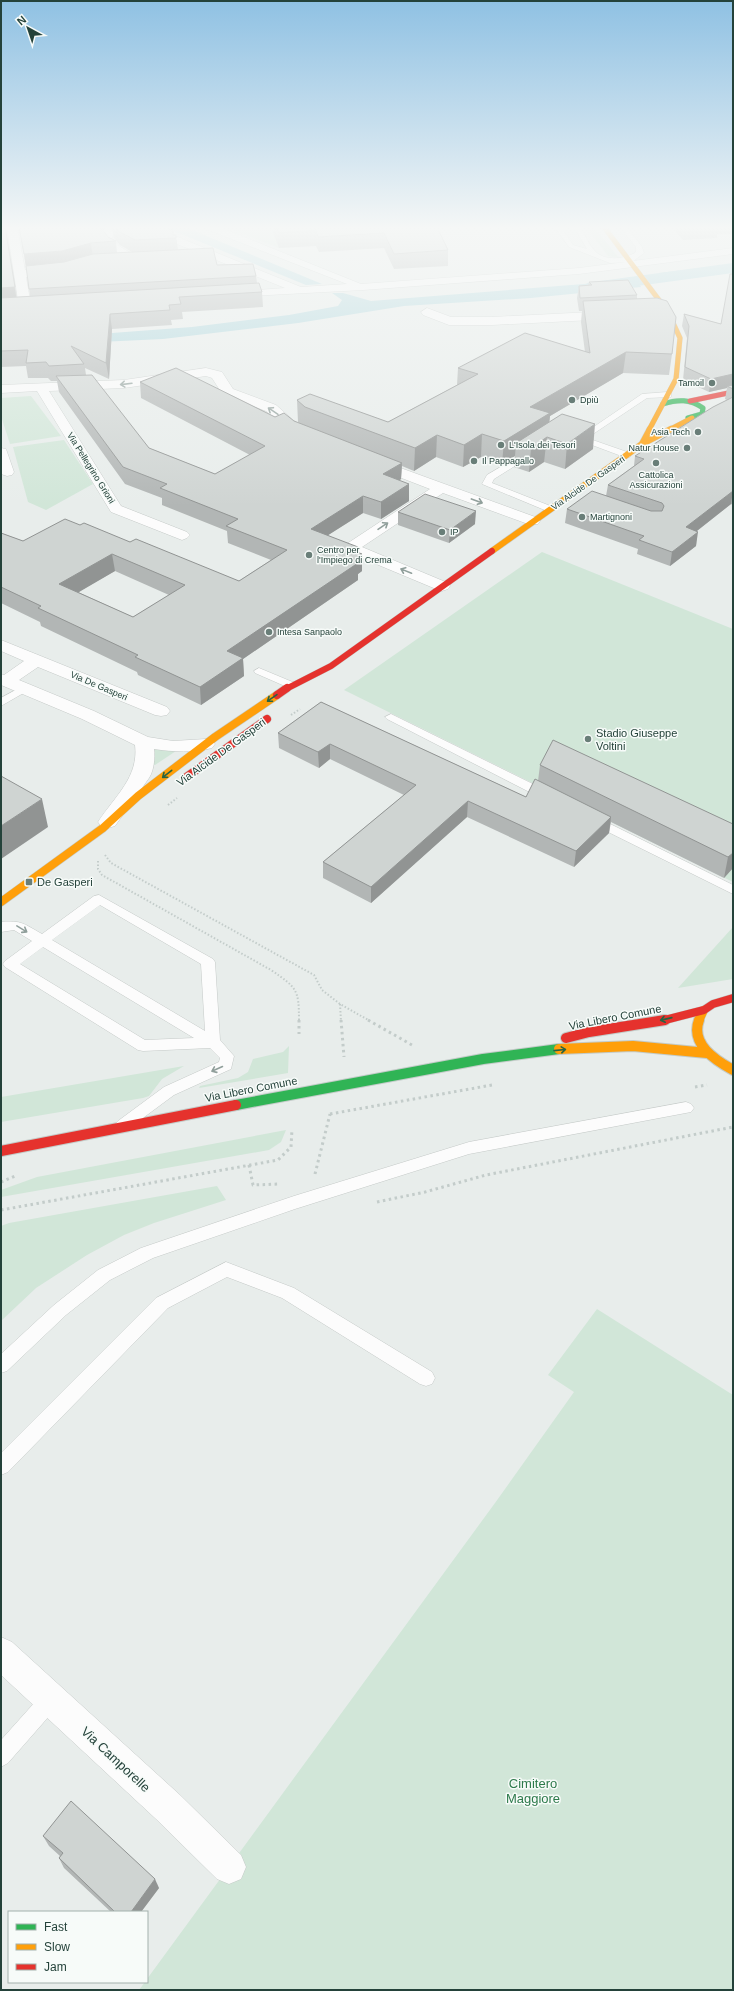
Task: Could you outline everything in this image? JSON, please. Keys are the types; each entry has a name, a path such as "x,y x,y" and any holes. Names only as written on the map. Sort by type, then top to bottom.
{"street":[{"path":"446,320 519,320"},
{"path":"672,320 680,338 680,386 690,401 700,405 704,411 733,392"},
{"path":"1,389 124,384 206,372 217,375 228,392 271,408 300,433 316,439"},
{"name":"Via Alcide De Gasperi","path":"642,444 666,411 668,395 680,386"},
{"name":"Via Pellegrino Grioni","path":"41,388 116,509 182,535"},
{"path":"692,418 666,411 672,400 690,401 733,392"},
{"name":"Via Alcide De Gasperi","path":"1,902 103,828 138,796 206,744 291,685 330,666 642,444 698,416 704,411"},
{"path":"1,452 6,472"},
{"path":"360,456 441,488 533,521"},
{"path":"441,488 350,548 442,586"},
{"path":"574,492 592,499"},
{"name":"Via De Gasperi","path":"1,645 161,711"},
{"path":"4,680 38,660"},
{"name":"Via Alcide De Gasperi","path":"310,689 330,666"},
{"path":"4,680 88,715 144,742 173,746 206,744"},
{"name":"Via Alcide De Gasperi","path":"179,782 274,715"},
{"path":"103,828 142,774 146,757 144,742"},
{"name":"Via Alcide De Gasperi","path":"103,828 136,810"},
{"name":"Via Libero Comune","path":"507,1055 589,1032 656,1022 704,1010 713,1004 733,998"},
{"name":"Via Libero Comune","path":"704,1010 697,1028 699,1040 707,1053 720,1064 733,1070"},
{"name":"Via Libero Comune","path":"4,1152 122,1126 372,1078 507,1055 598,1046 658,1045 707,1053"},
{"name":"Via Camporelle","path":"1,1653 229,1867"}],"lane":[{"path":"580,439 645,396 668,395"},
{"path":"568,434 627,455"},
{"path":"536,449 490,477 487,484 550,509"},
{"path":"259,671 291,685"},
{"path":"1,703 23,689"},
{"path":"391,717 555,800"},
{"path":"583,814 733,890"},
{"path":"99,899 208,962 213,1042 143,1046 10,964 99,899"},
{"path":"1,927 16,925 213,1042 226,1056 226,1065 169,1091 122,1126"},
{"path":"1,1365 60,1310 98,1280 147,1253 294,1203 469,1148 686,1108"},
{"path":"1,1466 162,1303 226,1269 288,1293 426,1378"},
{"path":"1,1756 51,1699"}],"path":[{"path":"103,853 111,863 314,976 322,990 340,1004 416,1047 409,1049"},
{"path":"340,1004 344,1060 351,1058"},
{"path":"702,1082 714,1087"},
{"path":"322,1116 498,1084"},
{"path":"314,1178 330,1114"},
{"path":"373,1203 425,1192 486,1175 733,1127"},
{"path":"1,1210 278,1160 288,1153 293,1145 292,1129"},
{"path":"249,1165 253,1185 274,1182"},
{"path":"1,1182 18,1175"}],"green space":[{"path":"31,396 61,436 10,444 1,416 1,398"},
{"path":"64,440 93,484 46,510 28,502 13,447"},
{"name":"Stadio Giuseppe Voltini","path":"542,552 733,629 733,882 344,690"},
{"path":"152,746 176,751 155,765 153,764 155,752"},
{"path":"733,927 733,979 678,988"},
{"path":"289,1046 288,1073 199,1088 200,1086 238,1078 248,1072 253,1059 283,1052"},
{"path":"184,1066 162,1079 149,1096 143,1098 1,1122 1,1097"},
{"path":"286,1130 281,1142 269,1150 1,1197 1,1190 37,1177"},
{"path":"217,1186 226,1200 154,1223 124,1235 87,1255 36,1288 1,1321 1,1226 9,1223"},
{"name":"Cimitero Maggiore","path":"597,1309 733,1395 733,1990 139,1990 144,1983 148,1983 148,1978 495,1503 574,1392 548,1375"}],"water":[{"path":"249,320 317,320 163,339 99,342 45,338 192,327"}],"building":[{"path":"1,320 110,320 106,363 71,346 84,364 49,366 46,362 26,363 28,350 1,351"},
{"path":"586,320 676,320 672,354 626,352 530,407 550,413 504,441 482,434 464,445 437,435 415,448 305,407 297,400 310,394 388,422 478,374 458,368 525,333 590,353"},
{"path":"686,320 706,320 721,324 722,320 733,320 733,374 711,379 685,367 689,326"},
{"path":"176,368 275,417 284,413 294,421 402,463 383,474 409,484 381,502 363,496 311,529 358,547 352,550 362,554 352,560 358,563 227,651 243,658 200,687 135,657 138,655 38,608 41,606 1,587 1,533 23,541 65,519 80,525 84,523 130,542 136,539 239,581 287,550 226,526 238,519 160,488 167,484 123,467 56,376 92,375 149,448 215,474 265,446 140,382","holes":["112,554 185,585 133,617 59,584"]},
{"path":"733,385 733,389 727,386"},
{"path":"733,397 733,491 686,527 698,532 672,552 639,540 644,536 567,509 592,491 651,511 662,511 664,506 662,503 608,485 644,459 635,456 713,407"},
{"path":"562,414 595,424 567,444 547,437 531,448 516,443"},
{"path":"425,494 476,511 450,530 398,512"},
{"path":"321,702 526,797 535,779 611,817 576,851 468,801 371,887 323,862 416,785 330,744 318,752 278,733"},
{"path":"553,740 733,824 733,853 728,857 540,765"},
{"path":"1,776 42,799 1,826"},
{"path":"71,1801 155,1879 132,1911 114,1911 59,1858 63,1853 43,1836"}],"traffic: fast":[{"path":"663,404 684,400 694,402 703,408 702,414 688,418"},
{"path":"236,1105 483,1059 559,1049"}],"traffic: slow":[{"path":"642,444 676,379 680,338 672,320"},
{"path":"492,551 642,444 692,418"},
{"path":"1,902 103,828 138,796 215,737 277,695"},
{"path":"704,1010 697,1026 700,1042 714,1059 733,1070"},
{"path":"559,1049 633,1046 670,1048 707,1053"}],"traffic: jam":[{"path":"690,401 733,392"},
{"path":"277,695 291,685 331,666 492,551"},
{"path":"185,778 267,719"},
{"path":"566,1038 589,1032 656,1022 704,1010 713,1004 733,998"},
{"path":"1,1151 236,1105"}],"place":[{"name":"Tamoil","path":"712,383"},
{"name":"Dpiù","path":"572,400"},
{"name":"Asia Tech","path":"698,432"},
{"name":"L'Isola dei Tesori","path":"501,445"},
{"name":"Natur House","path":"687,448"},
{"name":"Il Pappagallo","path":"474,461"},
{"name":"Cattolica Assicurazioni","path":"656,463"},
{"name":"Martignoni","path":"582,517"},
{"name":"IP","path":"442,532"},
{"name":"Centro per l'Impiego di Crema","path":"309,555"},
{"name":"Intesa Sanpaolo","path":"269,632"},
{"name":"Stadio Giuseppe Voltini","path":"588,739"},
{"name":"De Gasperi","path":"29,882"}]}
